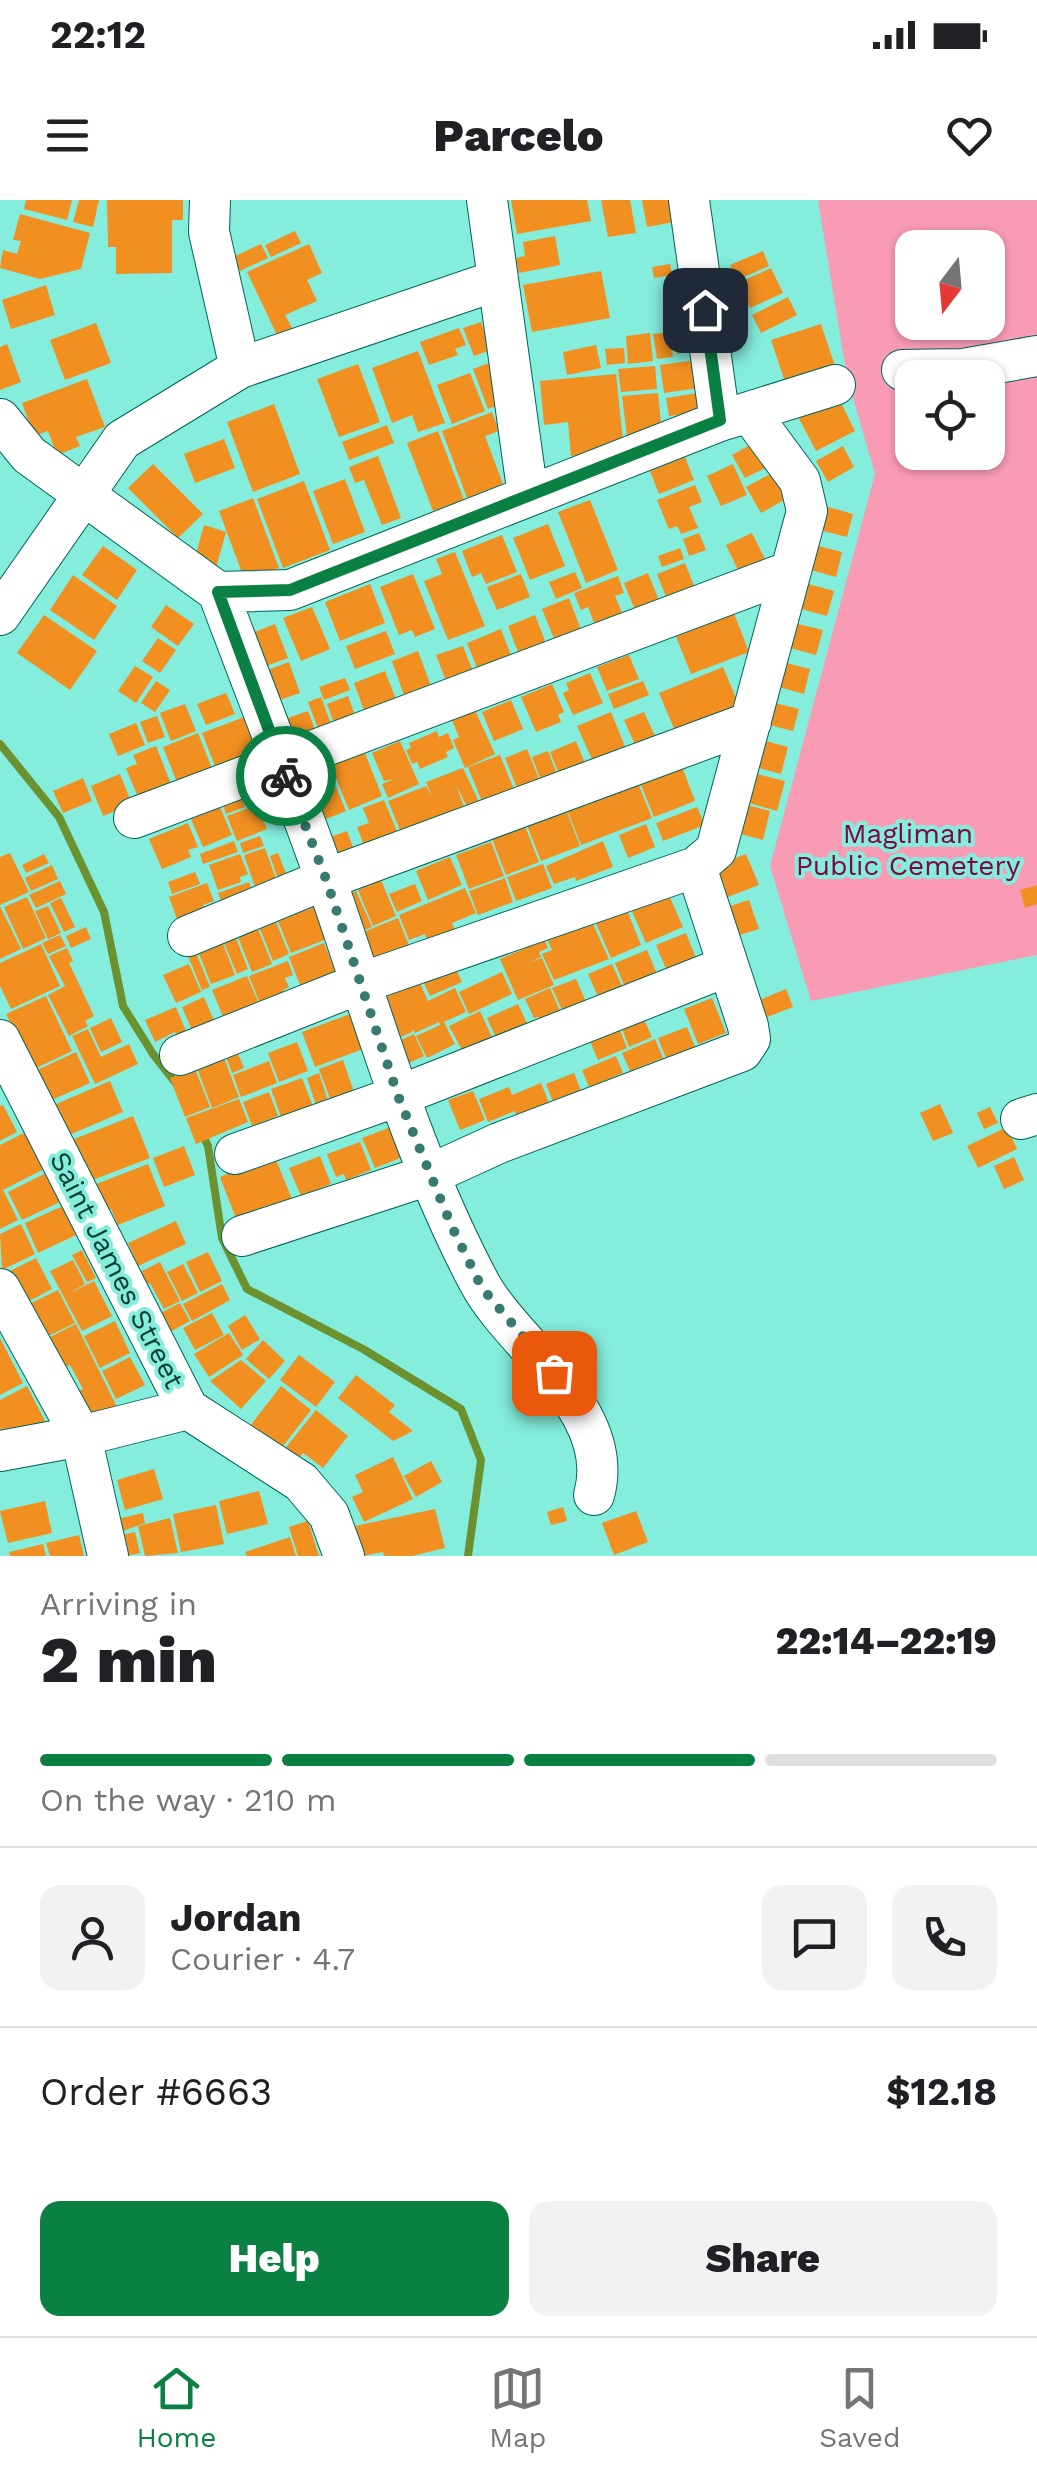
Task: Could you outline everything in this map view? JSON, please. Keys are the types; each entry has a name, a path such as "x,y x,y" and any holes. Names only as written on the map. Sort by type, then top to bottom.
{"street":[{"path":"210,200 209,232 240,368"},
{"path":"487,200 528,496"},
{"path":"180,1055 361,983 696,867 716,850 807,510 800,482 734,416 690,200"},
{"path":"4,610 122,440 240,368 498,280"},
{"path":"1005,361 1037,356"},
{"path":"218,592 290,590 734,416 836,385"},
{"path":"0,419 29,455 218,592 326,879 398,1096 429,1175 482,1288 554,1373 582,1417 596,1450 598,1481 594,1495"},
{"path":"134,818 791,571"},
{"path":"188,936 326,879 751,722"},
{"path":"242,1236 429,1175 499,1144 742,1051 750,1038 696,867"},
{"path":"236,1154 398,1096 728,966"},
{"name":"Saint James Street","path":"0,1040 188,1409 301,1482 329,1514 344,1556"},
{"path":"0,1289 80,1436 108,1556"},
{"path":"0,1451 188,1409"}],"green space":[{"name":"Magliman Public Cemetery","path":"818,200 1037,200 1037,955 811,1001 770,866 875,474 847,377"}],"building":[{"path":"26,200 72,200 67,220 24,209"},
{"path":"79,200 99,200 93,227 73,222"},
{"path":"107,200 183,200 183,220 172,220 172,273 116,274 116,247 108,247"},
{"path":"511,200 587,200 591,221 517,234"},
{"path":"601,200 630,200 636,233 608,237"},
{"path":"642,200 670,200 674,222 647,227"},
{"path":"20,214 90,233 81,269 40,279 0,268 3,250 17,254 21,241 13,240"},
{"path":"295,231 301,243 271,257 265,245"},
{"path":"555,236 560,265 519,273 516,258 525,256 523,242"},
{"path":"261,244 268,258 240,271 233,257"},
{"path":"309,244 322,273 307,280 317,301 285,315 292,328 277,335 247,272"},
{"path":"763,251 769,266 737,280 730,265"},
{"path":"670,264 672,275 654,278 652,267"},
{"path":"771,268 783,293 750,308 738,283"},
{"path":"601,271 610,318 532,332 523,285"},
{"path":"46,285 55,315 11,329 2,300"},
{"path":"788,297 797,315 761,333 752,315"},
{"path":"481,322 491,350 474,356 463,328"},
{"path":"96,323 111,363 65,380 50,340"},
{"path":"821,324 837,372 787,388 771,340"},
{"path":"459,328 466,345 455,349 458,355 429,365 420,342"},
{"path":"687,330 690,351 677,354 674,332"},
{"path":"670,332 673,357 657,359 653,334"},
{"path":"650,333 653,361 628,364 626,336"},
{"path":"7,344 21,382 0,390 0,347"},
{"path":"596,345 601,368 567,375 563,352"},
{"path":"624,348 625,363 607,365 605,349"},
{"path":"418,351 445,423 418,432 412,415 392,423 372,368"},
{"path":"695,360 699,388 664,393 660,365"},
{"path":"489,363 505,403 488,409 473,369"},
{"path":"358,364 380,422 339,437 317,379"},
{"path":"655,366 657,389 621,392 618,369"},
{"path":"470,373 485,411 452,424 437,385"},
{"path":"616,374 624,450 571,456 568,422 544,425 540,381"},
{"path":"87,379 105,427 76,437 80,446 57,455 48,431 34,436 22,403"},
{"path":"658,393 662,433 628,445 622,396"},
{"path":"698,393 701,412 669,416 666,398"},
{"path":"836,393 855,431 816,451 796,413"},
{"path":"274,404 300,474 253,492 227,422"},
{"path":"492,412 499,431 485,436 503,484 467,498 442,431"},
{"path":"387,425 394,443 349,460 342,442"},
{"path":"438,431 464,500 433,511 407,443"},
{"path":"224,439 235,468 195,483 184,454"},
{"path":"757,441 771,465 745,478 732,455"},
{"path":"843,446 854,467 828,482 816,461"},
{"path":"378,456 401,518 382,525 364,480 355,483 349,467"},
{"path":"685,457 694,480 659,494 650,471"},
{"path":"153,464 203,514 178,538 128,488"},
{"path":"733,464 747,495 721,506 707,476"},
{"path":"772,473 786,499 761,513 746,487"},
{"path":"345,479 365,532 333,544 313,491"},
{"path":"304,481 330,550 283,568 257,499"},
{"path":"695,485 702,502 689,507 698,528 681,534 677,526 669,529 657,500"},
{"path":"253,498 279,568 245,581 219,511"},
{"path":"590,500 618,570 586,583 558,512"},
{"path":"821,505 853,514 847,537 815,529"},
{"path":"548,524 565,566 530,580 513,538"},
{"path":"204,525 226,532 214,575 192,568"},
{"path":"699,533 706,550 689,556 683,539"},
{"path":"752,533 766,561 740,574 726,545"},
{"path":"502,535 517,572 486,584 481,573 472,577 462,551"},
{"path":"810,544 842,552 836,577 804,568"},
{"path":"103,546 137,570 117,600 82,575"},
{"path":"680,548 684,559 662,567 658,556"},
{"path":"455,552 485,626 448,640 424,581 442,574 436,559"},
{"path":"685,563 696,591 668,602 657,574"},
{"path":"575,572 582,588 556,599 549,582"},
{"path":"648,573 662,608 638,618 624,583"},
{"path":"413,574 435,629 415,637 412,630 399,635 380,587"},
{"path":"521,574 530,597 497,610 487,587"},
{"path":"73,575 117,606 94,640 50,610"},
{"path":"618,576 624,593 615,596 628,627 600,638 588,607 581,610 574,593"},
{"path":"801,582 834,591 827,616 794,607"},
{"path":"370,584 385,623 340,641 325,602"},
{"path":"569,598 583,635 557,646 542,609"},
{"path":"166,605 194,624 178,646 151,627"},
{"path":"312,607 330,649 301,661 283,618"},
{"path":"733,611 749,652 691,674 675,634"},
{"path":"44,615 97,651 70,690 17,653"},
{"path":"535,615 547,646 520,657 508,626"},
{"path":"790,622 823,630 816,655 783,646"},
{"path":"275,624 288,658 250,672 237,639"},
{"path":"501,629 515,666 482,680 467,643"},
{"path":"386,631 395,654 355,669 346,646"},
{"path":"158,638 176,650 160,673 142,661"},
{"path":"463,646 473,671 446,681 436,655"},
{"path":"418,651 432,689 405,698 392,661"},
{"path":"629,655 639,679 607,691 597,667"},
{"path":"779,661 810,669 804,694 772,685"},
{"path":"289,662 300,693 268,704 257,674"},
{"path":"135,666 153,677 136,703 118,691"},
{"path":"723,667 739,705 675,731 659,693"},
{"path":"385,671 397,702 365,713 354,683"},
{"path":"590,673 603,703 573,715 563,693 569,690 566,683"},
{"path":"345,678 350,690 324,700 319,687"},
{"path":"156,681 170,690 155,712 141,703"},
{"path":"643,681 649,695 614,709 608,694"},
{"path":"552,684 564,712 558,715 561,722 536,732 521,697"},
{"path":"226,693 235,714 206,725 197,704"},
{"path":"348,696 356,718 335,726 327,704"},
{"path":"321,697 335,735 322,739 308,702"},
{"path":"511,700 523,729 494,741 482,712"},
{"path":"767,701 799,709 793,731 761,723"},
{"path":"185,704 196,731 171,741 160,713"},
{"path":"475,710 495,754 465,768 453,740 459,737 452,720"},
{"path":"308,711 316,732 281,745 273,723"},
{"path":"611,712 628,754 596,768 577,726"},
{"path":"644,712 661,749 641,758 624,720"},
{"path":"157,716 165,737 148,743 140,722"},
{"path":"244,717 263,764 221,781 202,733"},
{"path":"136,723 145,745 118,756 109,734"},
{"path":"437,731 439,737 448,733 454,748 446,752 448,757 420,769 417,762 412,764 406,750 411,748 409,743"},
{"path":"198,733 217,781 178,785 163,747"},
{"path":"758,739 788,747 781,774 751,766"},
{"path":"400,741 419,784 388,798 382,784 394,779 384,781 372,753"},
{"path":"576,741 588,771 562,781 550,752"},
{"path":"156,746 173,789 140,802 126,768 137,764 133,755"},
{"path":"527,749 543,789 521,798 505,758"},
{"path":"548,751 560,782 544,788 532,757"},
{"path":"365,753 382,796 349,810 331,766"},
{"path":"500,755 516,794 484,807 468,767"},
{"path":"681,764 695,801 654,817 639,780"},
{"path":"328,767 346,811 311,825 294,781"},
{"path":"463,768 481,806 469,811 456,785 469,820 406,845 388,801 426,786 432,797 426,782"},
{"path":"745,771 785,781 777,811 738,800"},
{"path":"120,774 132,804 103,816 91,786"},
{"path":"83,778 92,801 63,813 53,791"},
{"path":"636,778 652,818 581,845 566,807"},
{"path":"240,796 245,807 226,814 222,803"},
{"path":"384,800 401,841 367,854 357,827 369,823 363,808"},
{"path":"740,803 770,811 763,840 733,832"},
{"path":"257,805 267,829 237,841 227,816"},
{"path":"220,807 232,835 203,847 191,819"},
{"path":"565,807 580,846 541,861 526,823"},
{"path":"697,807 705,825 663,841 656,823"},
{"path":"188,823 198,847 188,850 191,857 162,869 149,839"},
{"path":"646,824 655,847 628,858 619,835"},
{"path":"525,826 539,862 506,875 492,839"},
{"path":"347,831 357,858 327,870 316,842"},
{"path":"260,836 264,846 243,853 240,843"},
{"path":"234,841 238,852 203,864 200,854"},
{"path":"603,841 613,867 576,881 575,877 554,884 546,866"},
{"path":"491,842 504,876 469,889 456,855"},
{"path":"265,848 276,879 255,887 244,855"},
{"path":"10,853 29,892 0,905 0,857"},
{"path":"278,853 287,876 278,879 270,856"},
{"path":"44,854 49,863 26,873 22,865"},
{"path":"240,854 248,874 240,877 241,882 218,890 209,865"},
{"path":"746,854 759,885 720,900 707,869"},
{"path":"450,857 462,885 428,900 416,871"},
{"path":"543,864 552,888 516,901 507,877"},
{"path":"52,865 58,879 31,891 25,878"},
{"path":"195,872 200,884 172,894 168,882"},
{"path":"505,878 513,902 478,915 469,891"},
{"path":"381,880 396,916 373,926 358,890"},
{"path":"60,881 66,894 36,908 29,895"},
{"path":"249,882 256,899 224,910 218,893"},
{"path":"207,883 214,901 203,905 207,917 180,927 169,897"},
{"path":"415,884 422,901 397,912 389,894"},
{"path":"1037,885 1037,904 1025,908 1020,890"},
{"path":"465,888 476,913 452,923 458,937 430,948 425,934 409,940 399,915"},
{"path":"356,891 372,927 356,933 341,898"},
{"path":"668,893 683,927 646,943 631,909"},
{"path":"27,897 46,938 23,949 4,907"},
{"path":"61,898 75,927 64,932 50,903"},
{"path":"749,900 759,929 724,940 714,911"},
{"path":"0,906 21,949 0,959"},
{"path":"48,906 61,933 48,939 35,911"},
{"path":"314,907 327,939 291,953 278,921"},
{"path":"626,908 641,945 611,958 595,921"},
{"path":"274,917 289,954 273,961 258,924"},
{"path":"398,918 412,953 366,971 351,937"},
{"path":"592,922 609,959 554,980 542,954 552,950 546,936"},
{"path":"256,924 272,964 252,972 236,932"},
{"path":"86,927 91,939 71,948 66,936"},
{"path":"541,932 548,948 530,962 542,958 554,985 518,1000 500,959 526,948 523,941"},
{"path":"234,933 248,969 237,974 222,938"},
{"path":"686,933 696,958 666,969 656,945"},
{"path":"60,935 66,946 48,954 42,943"},
{"path":"222,941 235,975 211,984 198,951"},
{"path":"324,943 339,981 304,995 289,957"},
{"path":"41,944 60,986 11,1009 0,986 0,963"},
{"path":"67,948 73,961 69,963 94,1016 85,1021 88,1026 69,1036 48,995 65,986 49,956"},
{"path":"647,950 661,984 629,997 615,963"},
{"path":"196,953 210,987 202,990 188,956"},
{"path":"288,961 293,975 285,978 289,987 283,990 287,1002 263,1011 249,976"},
{"path":"453,963 462,982 430,996 421,977"},
{"path":"189,964 201,992 176,1003 163,975"},
{"path":"612,964 627,997 603,1008 588,974"},
{"path":"502,972 512,994 469,1014 459,992"},
{"path":"247,976 260,1006 226,1024 212,990"},
{"path":"576,979 589,1009 564,1014 552,988"},
{"path":"420,983 428,1001 455,988 466,1012 444,1022 455,1044 427,1058 416,1036 440,1025 439,1022 415,1033 412,1029 390,1042 377,1000"},
{"path":"550,988 564,1020 544,1028 525,999"},
{"path":"786,989 793,1007 762,1019 755,1002"},
{"path":"46,996 72,1051 32,1070 6,1014"},
{"path":"204,997 215,1023 193,1033 182,1007"},
{"path":"712,998 726,1033 698,1044 684,1009"},
{"path":"518,1004 531,1032 500,1046 487,1018"},
{"path":"176,1007 188,1036 178,1040 175,1032 155,1042 145,1020"},
{"path":"480,1011 497,1048 468,1061 449,1026"},
{"path":"350,1014 363,1049 315,1067 302,1032"},
{"path":"643,1017 652,1037 629,1047 621,1026"},
{"path":"111,1018 122,1042 101,1052 90,1028"},
{"path":"617,1022 627,1048 598,1060 587,1034"},
{"path":"687,1027 695,1047 666,1058 658,1038"},
{"path":"88,1029 101,1057 129,1044 138,1064 95,1084 72,1036"},
{"path":"414,1034 424,1056 407,1064 397,1042"},
{"path":"655,1039 663,1058 630,1071 622,1053"},
{"path":"297,1042 308,1071 279,1082 268,1053"},
{"path":"236,1049 244,1068 232,1073 225,1054"},
{"path":"76,1052 90,1083 47,1102 33,1072"},
{"path":"616,1056 623,1073 589,1087 582,1070"},
{"path":"224,1058 239,1097 212,1108 197,1068"},
{"path":"343,1060 358,1104 335,1112 319,1069"},
{"path":"269,1061 277,1083 241,1097 233,1075"},
{"path":"195,1069 210,1107 185,1117 170,1078"},
{"path":"319,1073 328,1101 316,1105 307,1078"},
{"path":"574,1073 581,1091 553,1102 546,1084"},
{"path":"302,1078 316,1114 284,1125 271,1089"},
{"path":"110,1081 123,1112 62,1138 49,1107"},
{"path":"541,1083 550,1105 517,1118 515,1111 488,1122 479,1099 509,1087 512,1095"},
{"path":"473,1091 485,1120 460,1130 448,1100"},
{"path":"269,1092 278,1116 252,1126 243,1102"},
{"path":"239,1099 248,1122 196,1144 186,1118"},
{"path":"940,1104 953,1133 933,1141 920,1113"},
{"path":"3,1105 17,1132 0,1141 0,1106"},
{"path":"990,1107 998,1123 984,1129 977,1113"},
{"path":"133,1116 150,1158 90,1181 74,1139"},
{"path":"396,1125 408,1155 375,1168 362,1138"},
{"path":"1007,1127 1017,1149 978,1168 967,1146"},
{"path":"24,1133 44,1169 3,1190 18,1220 0,1229 0,1145"},
{"path":"360,1142 371,1170 346,1180 344,1174 336,1177 327,1154"},
{"path":"184,1146 195,1175 164,1187 153,1158"},
{"path":"274,1155 292,1199 237,1221 220,1177"},
{"path":"320,1156 331,1184 301,1196 289,1168"},
{"path":"1014,1157 1024,1180 1004,1189 994,1166"},
{"path":"148,1164 165,1206 118,1225 111,1209 101,1212 91,1186"},
{"path":"46,1173 60,1202 22,1220 8,1192"},
{"path":"63,1206 76,1235 38,1253 25,1223"},
{"path":"176,1221 186,1244 138,1266 128,1243"},
{"path":"21,1224 35,1254 2,1270 0,1234"},
{"path":"82,1250 96,1278 87,1282 72,1255"},
{"path":"208,1252 222,1281 200,1292 186,1262"},
{"path":"36,1258 52,1289 20,1306 0,1276"},
{"path":"73,1260 85,1284 68,1294 94,1281 112,1316 82,1331 50,1271"},
{"path":"160,1262 180,1301 164,1309 150,1283 138,1289 132,1276"},
{"path":"183,1264 198,1293 182,1301 167,1272"},
{"path":"222,1284 230,1300 192,1321 183,1304"},
{"path":"58,1290 75,1323 38,1341 21,1308"},
{"path":"180,1303 190,1321 161,1337 151,1318"},
{"path":"212,1313 224,1335 195,1350 183,1328"},
{"path":"245,1315 260,1339 242,1350 228,1326"},
{"path":"115,1321 130,1353 100,1368 84,1336"},
{"path":"76,1324 117,1407 83,1424 68,1396 83,1389 70,1365 53,1373 38,1343"},
{"path":"229,1333 243,1355 209,1377 194,1354"},
{"path":"0,1338 23,1383 0,1395"},
{"path":"263,1340 285,1361 269,1379 246,1359"},
{"path":"299,1355 335,1382 316,1407 280,1380"},
{"path":"130,1357 145,1385 116,1399 102,1371"},
{"path":"241,1360 266,1381 241,1409 210,1381"},
{"path":"356,1375 395,1405 389,1412 413,1431 393,1441 338,1398"},
{"path":"27,1386 46,1423 7,1442 0,1428 0,1400"},
{"path":"281,1386 311,1410 280,1450 250,1426"},
{"path":"316,1410 348,1436 323,1468 303,1453 296,1462 283,1451"},
{"path":"393,1457 413,1499 364,1522 352,1497 363,1492 355,1475"},
{"path":"431,1461 442,1482 416,1497 404,1476"},
{"path":"154,1469 163,1499 125,1510 117,1480"},
{"path":"259,1491 268,1524 227,1534 219,1501"},
{"path":"45,1501 52,1533 8,1543 0,1511"},
{"path":"216,1505 224,1544 181,1552 173,1514"},
{"path":"563,1507 567,1521 551,1525 547,1512"},
{"path":"435,1509 445,1548 412,1556 384,1556 383,1552 363,1556 355,1526"},
{"path":"636,1511 648,1542 614,1555 602,1523"},
{"path":"143,1513 145,1523 120,1532 117,1519"},
{"path":"170,1518 178,1553 145,1556 138,1526"},
{"path":"308,1521 319,1556 298,1556 289,1527"},
{"path":"135,1532 140,1553 126,1556 121,1535"},
{"path":"79,1535 84,1556 50,1556 46,1543"},
{"path":"290,1537 296,1556 247,1556 245,1552"},
{"path":"43,1544 46,1556 10,1556 9,1552"}],"waterway":[{"path":"0,744 59,817 104,912 123,1006 178,1086"},
{"path":"202,1134 208,1146 222,1238 247,1289 363,1349 461,1409 481,1460 468,1556"}],"way so far":[{"path":"286,776 326,879 398,1096 452,1227 482,1288 554,1373"}],"route":[{"path":"286,776 218,592 290,590 720,420 705,310"}]}
